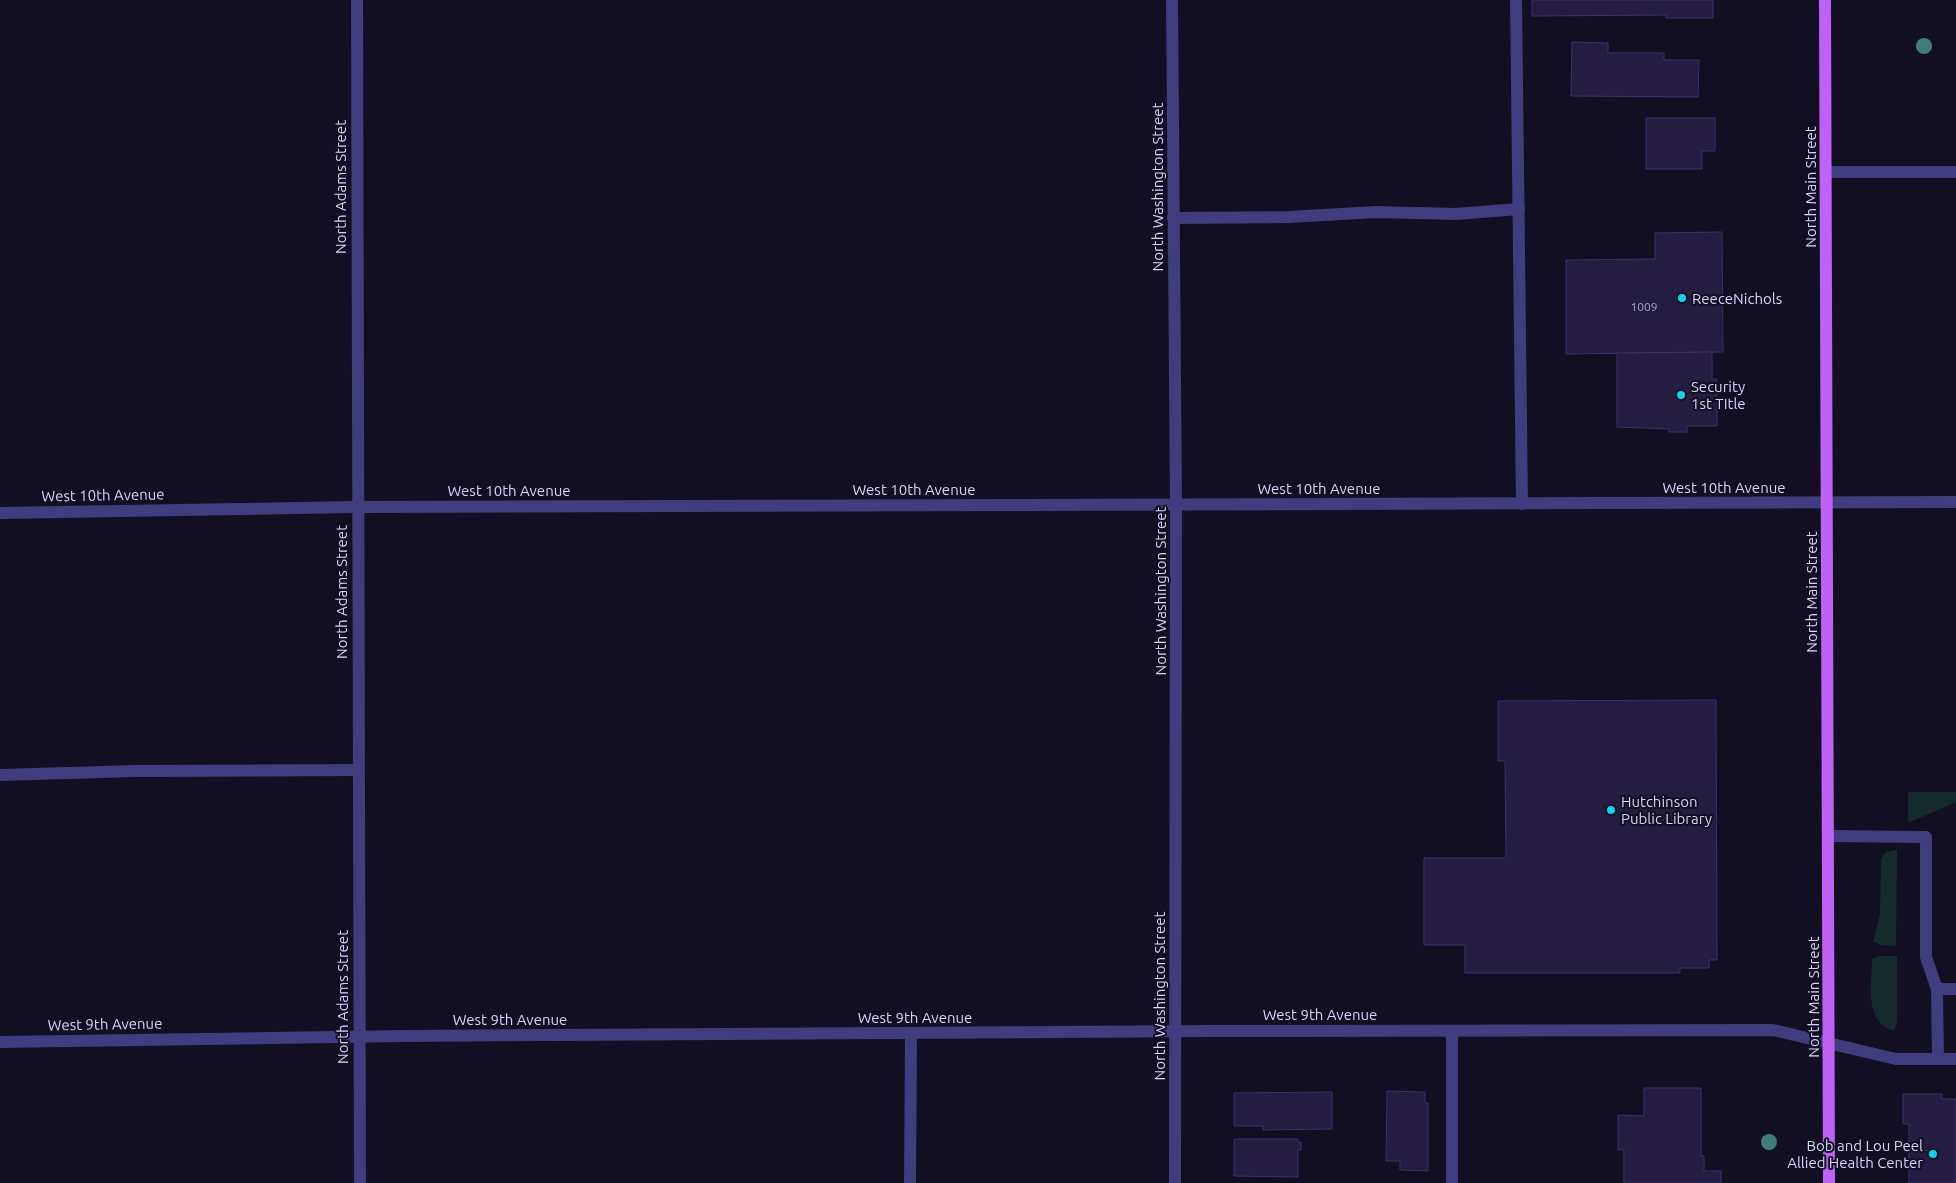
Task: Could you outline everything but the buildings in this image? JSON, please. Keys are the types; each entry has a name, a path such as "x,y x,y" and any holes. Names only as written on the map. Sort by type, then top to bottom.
{"main road":[{"name":"North Main Street","path":"1825,0 1829,1183"}],"street":[{"name":"North Adams Street","path":"357,0 360,1183"},
{"name":"North Washington Street","path":"1172,0 1176,504 1176,1031 1174,1183"},
{"path":"1516,0 1522,504"},
{"path":"1826,172 1956,172"},
{"path":"1174,218 1289,217 1376,212 1456,214 1519,209"},
{"name":"West 10th Avenue","path":"0,513 357,507 1956,502"},
{"path":"0,775 135,771 358,770"},
{"path":"1828,836 1926,837 1926,957 1937,989 1938,1059"},
{"path":"1937,989 1956,989"},
{"name":"West 9th Avenue","path":"0,1042 359,1036 1176,1031 1773,1030 1896,1059 1956,1059"},
{"path":"1452,1031 1452,1183"},
{"path":"910,1183 911,1033"}],"green space":[{"path":"1908,792 1956,792 1956,802 1908,823"},
{"path":"1897,850 1896,946 1881,945 1873,942 1880,915 1881,859 1886,852"},
{"path":"1879,956 1897,956 1897,1022 1894,1031 1884,1026 1877,1019 1871,1001 1872,959"}],"place":[{"name":"ReeceNichols","path":"1682,298"},
{"name":"Security 1st TItle","path":"1681,395"},
{"name":"Hutchinson Public Library","path":"1611,810"},
{"name":"Bob and Lou Peel Allied Health Center","path":"1933,1154"}]}
